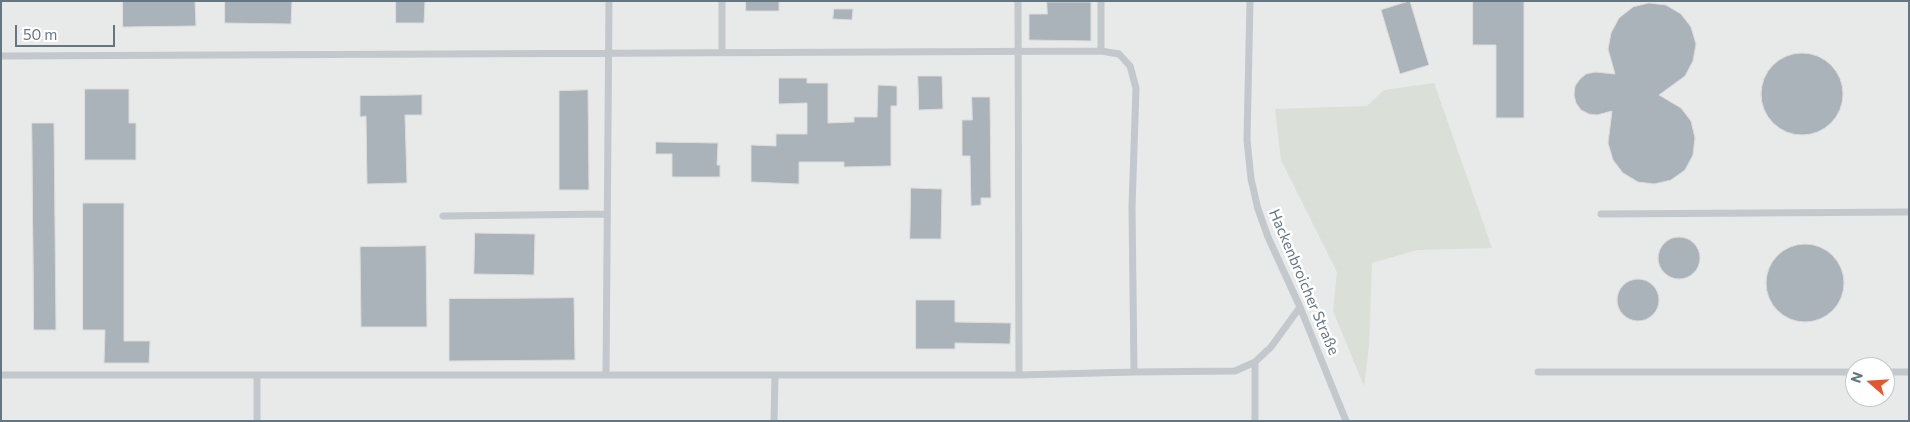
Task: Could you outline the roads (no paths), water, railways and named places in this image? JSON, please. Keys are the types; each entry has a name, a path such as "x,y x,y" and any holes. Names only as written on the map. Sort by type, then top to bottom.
{"lane":[{"path":"606,375 609,1"},
{"path":"722,1 722,52"},
{"path":"1018,1 1019,375"},
{"path":"1101,1 1101,51"},
{"name":"Hackenbroicher Straße","path":"1250,1 1247,140 1251,179 1268,237 1300,307 1346,421"},
{"path":"1,56 1018,51 1101,51 1118,54 1130,66 1136,88 1132,208 1134,372"},
{"path":"1601,214 1909,212"},
{"path":"443,216 607,214"},
{"path":"1,375 775,376 1019,375 1235,371 1255,362 1271,347 1300,307"},
{"path":"1255,362 1255,421"},
{"path":"1538,372 1845,372"},
{"path":"1895,372 1909,372"},
{"path":"257,375 257,421"},
{"path":"774,421 775,376"}]}
